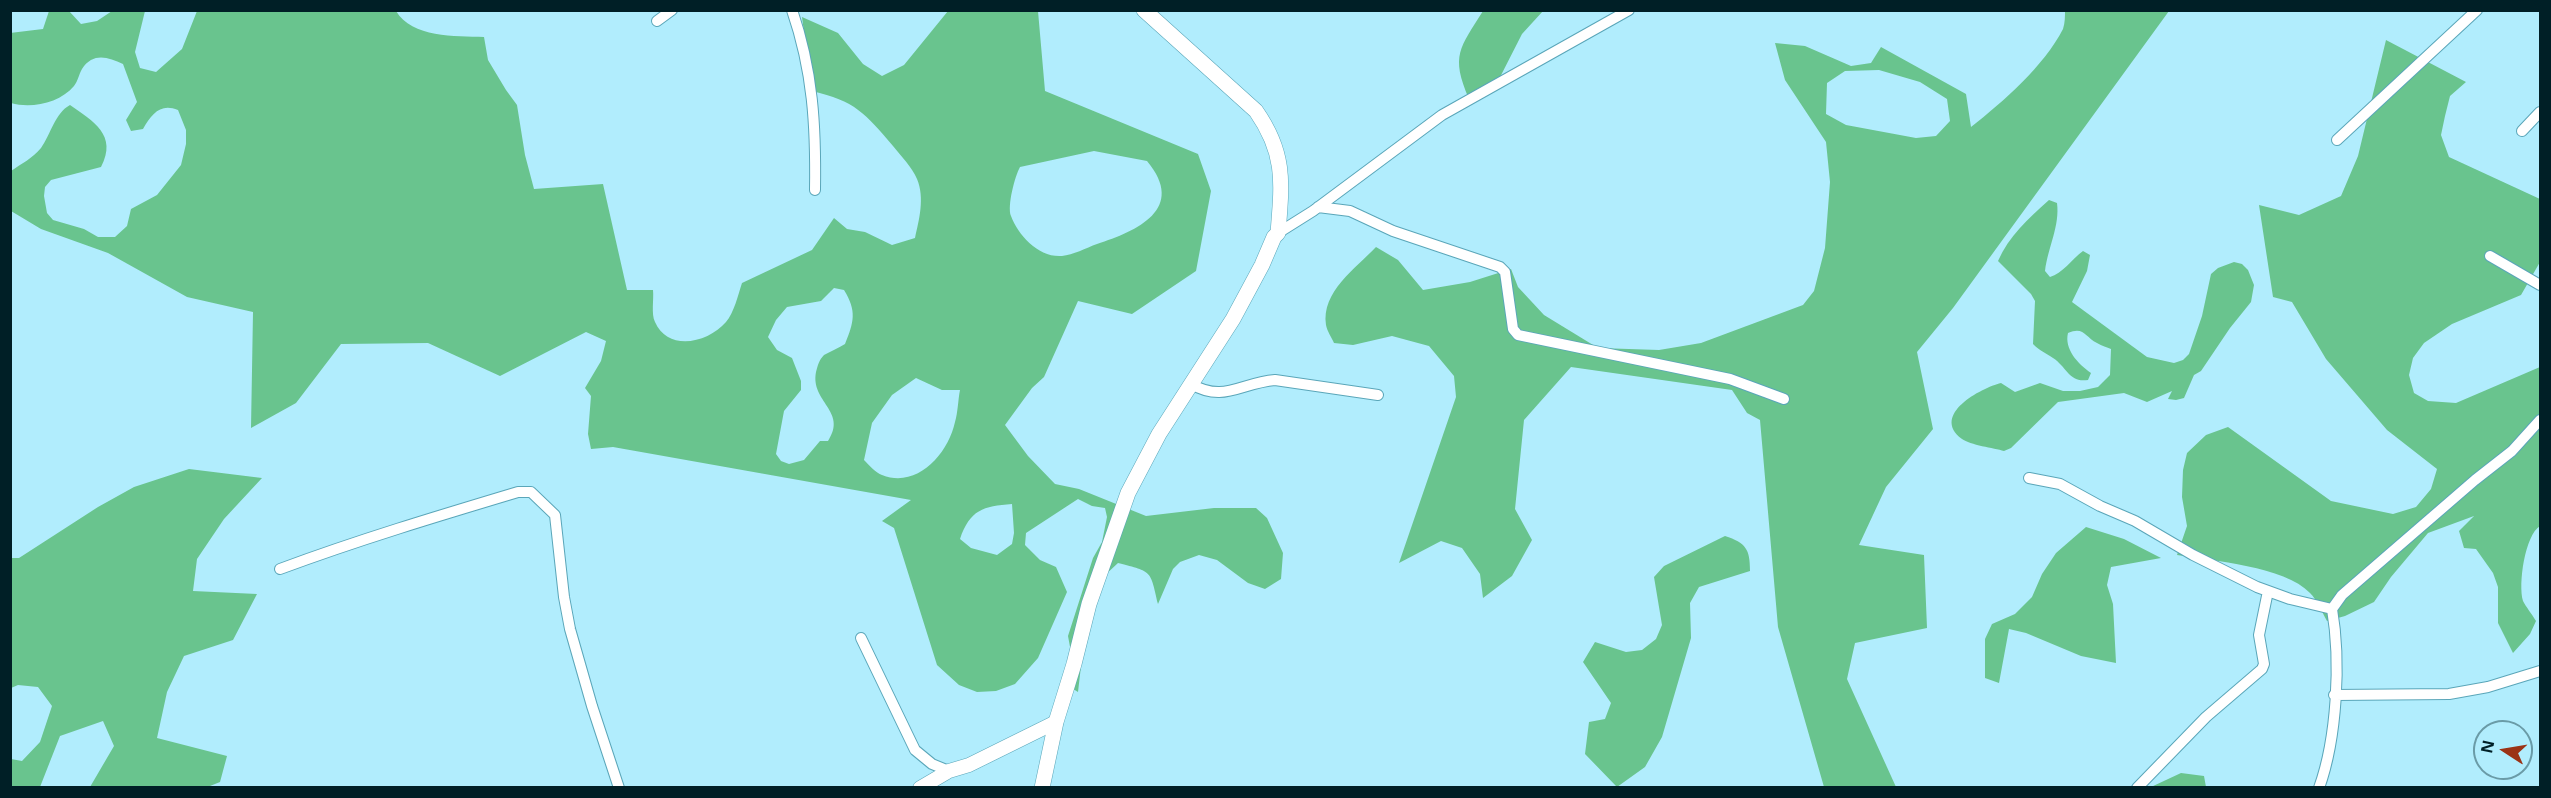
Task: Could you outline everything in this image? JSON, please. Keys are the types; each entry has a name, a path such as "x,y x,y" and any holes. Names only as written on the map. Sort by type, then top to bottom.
{"main road":[{"path":"1042,788 1056,722 1089,604 1128,493 1160,434 1233,319 1278,233 1281,174 1278,154 1270,130 1256,111 1144,10"}],"street":[{"path":"657,21 672,10"},
{"path":"792,10 804,45 812,91 816,138 815,190"},
{"path":"1278,233 1318,207 1442,115 1629,10"},
{"path":"2337,140 2477,10"},
{"path":"2522,131 2541,112"},
{"path":"1318,207 1350,211 1394,231 1500,267 1505,272 1513,329 1518,335 1730,379 1784,399"},
{"path":"2490,256 2541,285"},
{"path":"1191,384 1206,393 1225,393 1260,382 1275,380 1378,395"},
{"path":"2319,788 2328,750 2337,659 2332,609 2342,596 2475,480 2512,451 2541,420"},
{"path":"2029,478 2060,484 2100,506 2135,521 2193,555 2268,591 2332,609"},
{"path":"280,568 437,516 525,490 531,492 555,514 564,597 570,629 619,788"},
{"path":"2137,788 2206,717 2262,669 2264,664 2259,635 2268,591"},
{"path":"861,638 915,750 932,764 949,771"},
{"path":"2334,695 2449,694 2488,687 2541,670"},
{"path":"920,788 949,771 969,765 1056,722"}],"green space":[{"path":"49,11 69,11 81,24 97,21 112,11 145,11 135,52 140,68 156,72 182,49 197,11 396,11 403,20 423,31 435,34 484,37 488,60 517,105 525,155 534,189 603,184 627,290 653,290 654,319 661,331 669,338 689,341 709,335 726,322 734,309 742,283 812,250 834,218 847,229 865,232 892,245 915,238 920,216 921,194 915,175 883,135 858,110 839,99 812,91 802,17 838,33 863,64 882,76 904,65 948,11 1038,11 1045,91 1198,154 1211,191 1196,271 1132,314 1078,301 1044,377 1032,388 1005,425 1028,456 1055,484 1079,489 1146,516 1214,508 1256,508 1267,518 1283,553 1281,579 1265,589 1248,583 1217,560 1199,555 1180,562 1173,569 1158,604 1148,574 1138,568 1118,563 1103,577 1081,666 1078,692 1070,687 1073,663 1068,636 1093,558 1102,542 1107,517 1105,508 1092,506 1078,499 1026,533 1025,545 1040,560 1056,567 1067,592 1038,658 1015,684 996,691 977,692 959,685 937,665 894,528 882,521 911,500 613,447 591,449 588,434 591,396 585,388 601,361 606,341 586,332 500,376 428,343 341,344 296,403 251,428 253,312 187,297 108,253 41,229 11,211 11,171 38,152 57,118 70,105 100,130 107,146 105,156 101,167 51,180 45,187 47,213 53,220 84,229 98,237 115,237 127,226 131,209 157,195 181,165 186,144 186,130 178,110 172,108 157,111 143,129 131,131 126,120 137,102 123,64 112,59 101,57 91,60 82,69 74,86 61,97 36,105 11,103 10,33 43,29","holes":["1094,151 1147,161 1158,178 1162,192 1159,205 1152,216 1141,225 1112,239 1071,254 1053,256 1030,244 1019,231 1011,216 1011,198 1020,167","834,288 844,290 851,304 853,317 845,344 824,355 816,372 818,391 834,422 833,431 828,441 820,441 804,460 789,464 781,461 776,454 784,411 801,390 801,381 792,358 777,350 768,337 776,320 787,307 821,301","916,378 942,390 960,390 956,418 946,446 929,466 907,477 895,478 882,475 864,460 872,423 892,395","1012,504 1014,533 1012,544 997,555 971,548 960,539 973,516 993,506"]},
{"path":"1483,11 1543,11 1522,34 1495,87 1469,99 1460,72 1460,52 1468,34"},
{"path":"2065,11 2169,11 1953,308 1917,352 1933,429 1886,487 1859,545 1924,555 1927,628 1855,643 1847,679 1896,787 1824,787 1778,627 1760,420 1747,413 1732,390 1571,367 1524,420 1515,509 1532,540 1512,576 1483,598 1480,574 1462,548 1441,541 1399,563 1456,397 1454,376 1429,346 1392,336 1353,345 1334,343 1328,332 1326,313 1334,291 1376,247 1398,260 1423,290 1470,282 1511,269 1518,287 1544,315 1598,348 1659,350 1701,343 1803,305 1814,291 1825,248 1830,182 1826,142 1785,80 1775,43 1805,46 1851,66 1871,63 1881,47 1966,94 1971,127 2034,70 2063,29","holes":["1879,70 1920,82 1947,99 1950,121 1936,136 1916,138 1846,125 1826,114 1827,83 1845,71"]},
{"path":"2386,40 2466,82 2450,96 2445,116 2441,135 2449,157 2540,199 2540,262 2521,295 2452,324 2424,343 2413,358 2409,375 2414,393 2428,401 2456,403 2540,367 2540,526 2530,539 2521,583 2523,601 2536,621 2530,634 2513,653 2498,623 2498,587 2493,573 2476,549 2464,548 2459,531 2474,516 2428,533 2391,577 2374,602 2345,616 2327,621 2310,593 2283,577 2247,566 2177,555 2187,526 2182,497 2183,470 2187,453 2206,435 2228,427 2331,501 2393,514 2416,507 2431,489 2437,469 2387,430 2326,359 2292,302 2273,297 2259,205 2299,215 2341,196 2358,156"},
{"path":"2049,200 2057,203 2057,212 2045,271 2050,277 2063,270 2083,251 2090,255 2087,271 2072,302 2147,357 2174,363 2183,360 2189,354 2202,316 2211,274 2218,268 2234,262 2242,264 2248,270 2254,285 2251,302 2201,371 2194,375 2184,398 2168,399 2172,391 2147,402 2124,393 2058,402 2011,448 2004,451 1971,443 1962,439 1954,430 1952,421 1955,412 1962,404 1982,390 2001,383 2015,392 2040,383 2063,391 2080,391 2098,387 2110,375 2111,349 2081,332 2068,333 2067,339 2070,350 2077,361 2091,373 2088,380 2072,377 2058,362 2033,344 2035,301 2031,294 1998,261 2013,236"},
{"path":"189,469 262,478 224,519 197,559 193,591 257,594 233,640 184,656 167,692 157,738 227,756 220,782 205,788 90,787 114,746 103,721 60,736 40,787 11,787 11,759 22,761 40,742 52,706 38,687 18,685 11,688 11,558 19,558 98,507 134,487"},
{"path":"2086,527 2124,539 2161,558 2111,567 2107,585 2113,604 2116,663 2081,656 2026,633 2009,629 1999,683 1985,678 1985,639 1992,624 2015,614 2032,597 2042,574 2056,553"},
{"path":"1725,536 1738,541 1748,552 1750,571 1699,587 1690,603 1691,638 1662,737 1645,767 1617,787 1585,754 1589,722 1605,719 1611,703 1583,662 1595,642 1626,652 1642,650 1656,639 1662,625 1654,577 1664,566"},
{"path":"2181,773 2204,776 2206,787 2151,787"}]}
